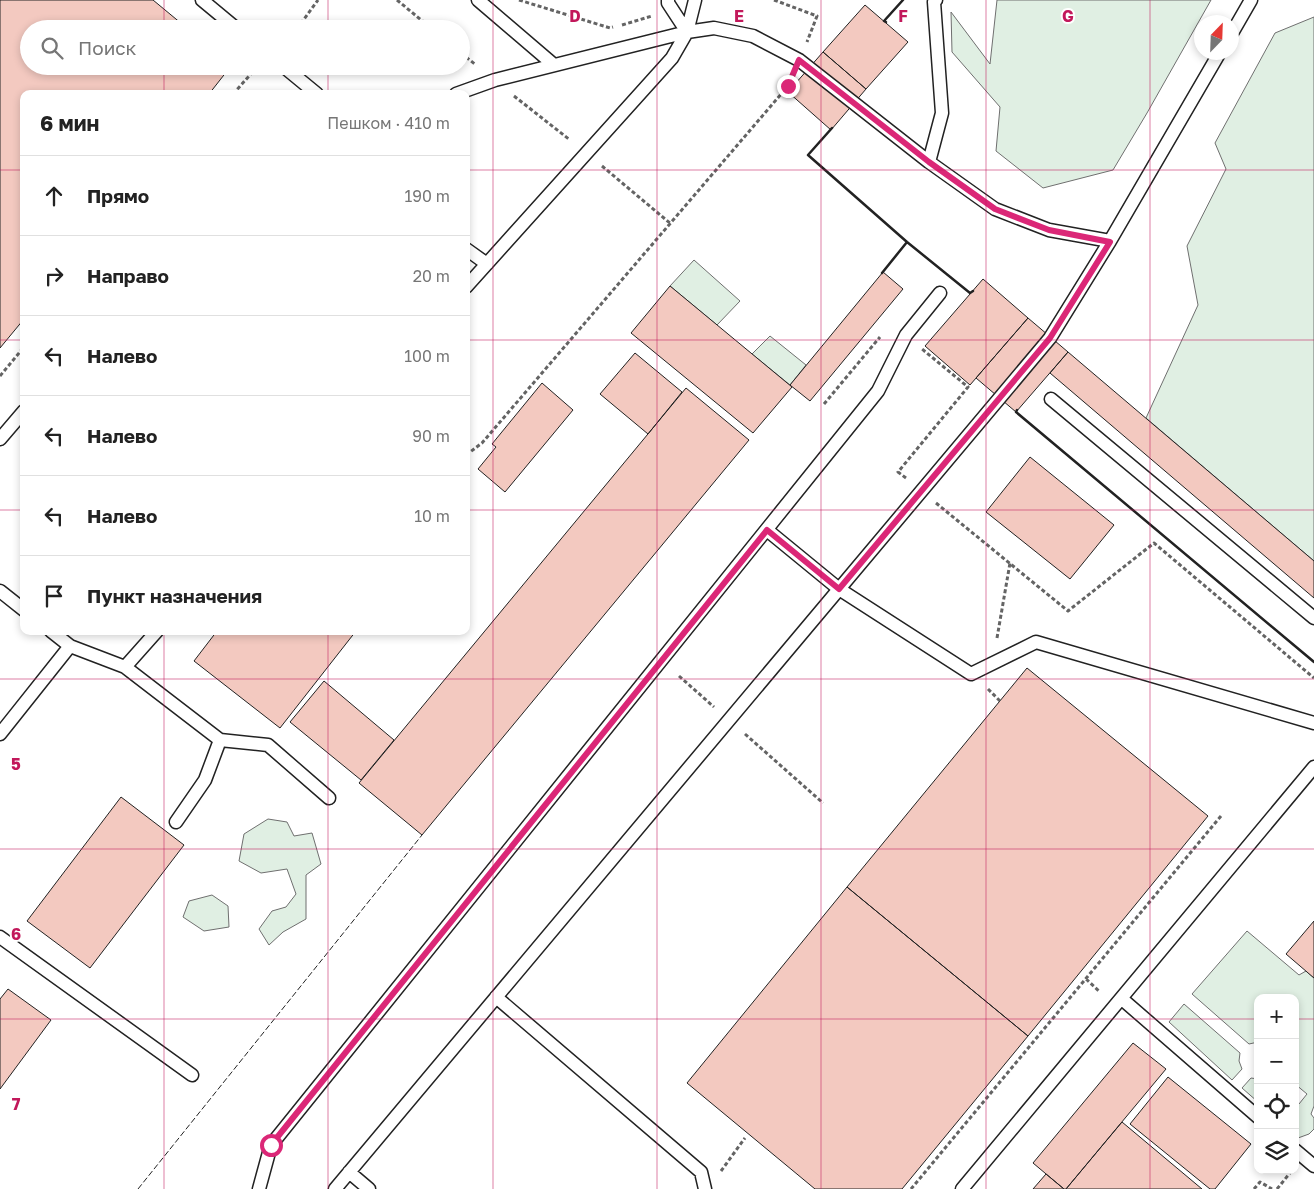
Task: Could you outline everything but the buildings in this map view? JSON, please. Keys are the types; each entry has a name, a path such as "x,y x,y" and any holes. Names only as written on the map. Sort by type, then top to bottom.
{"lane":[{"path":"202,0 226,20"},
{"path":"478,0 554,65"},
{"path":"470,283 672,58 686,32 695,0"},
{"path":"929,162 942,113 934,2 936,0"},
{"path":"1239,21 1251,0"},
{"path":"670,5 686,32"},
{"path":"467,90 495,80 686,32 714,28 753,36 799,60 929,162 995,209 1049,230 1110,242"},
{"path":"335,1189 1050,338 1110,242 1215,60"},
{"path":"294,75 312,90"},
{"path":"470,251 487,264"},
{"path":"259,1189 271,1145 878,390 906,335 940,293"},
{"path":"1051,399 1314,618"},
{"path":"0,439 20,416"},
{"path":"767,530 839,589 971,674 1036,642 1314,723"},
{"path":"0,591 20,607"},
{"path":"57,635 70,646 124,667 220,740 268,744 329,798"},
{"path":"124,667 153,635"},
{"path":"0,734 70,646"},
{"path":"176,822 205,780 220,740"},
{"path":"962,1189 1314,767"},
{"path":"0,937 192,1075"},
{"path":"496,997 701,1172 705,1189"},
{"path":"1122,999 1254,1114"},
{"path":"1299,1153 1314,1166"},
{"path":"349,1172 369,1189"}],"path":[{"path":"304,20 318,0"},
{"path":"397,0 421,20"},
{"path":"519,0 610,28 670,5"},
{"path":"470,452 482,443 788,86 817,16 774,0"},
{"path":"470,60 671,224"},
{"path":"237,90 250,75"},
{"path":"824,404 892,323 968,388 898,472 1068,610 1154,543 1314,678"},
{"path":"0,376 20,352"},
{"path":"1000,701 987,689 1010,563"},
{"path":"679,676 823,803"},
{"path":"912,1189 1221,816"},
{"path":"718,1174 745,1138"},
{"path":"1277,1189 1289,1174"},
{"path":"1254,1189 1260,1182 1272,1189"}],"green space":[{"path":"997,0 1211,0 1203,15 1194,15 1194,30 1113,170 1043,188 996,151 1000,107 952,52 951,12 990,64"},
{"path":"1314,17 1314,561 1146,418 1198,305 1187,246 1226,169 1215,143 1275,33"},
{"path":"694,260 740,301 717,325 670,286"},
{"path":"770,336 806,365 790,385 752,354"},
{"path":"268,819 287,822 294,836 312,833 321,864 306,875 306,919 283,932 269,945 259,929 272,911 286,907 296,894 287,869 261,873 239,861 244,834"},
{"path":"212,895 228,906 229,927 204,931 183,917 189,901"},
{"path":"1247,931 1299,975 1306,971 1314,978 1314,1106 1311,1114 1314,1118 1314,1129 1309,1134 1299,1138 1299,1104 1307,1094 1299,1087 1299,994 1254,994 1254,1043 1249,1044 1192,994"},
{"path":"1184,1004 1240,1053 1239,1061 1242,1069 1232,1080 1169,1022"},
{"path":"1251,1078 1254,1078 1254,1098 1242,1088"}],"fence":[{"path":"138,1189 422,835"}],"wall":[{"path":"886,22 884,21 903,0"},
{"path":"832,128 808,155 907,242 970,293 973,291"},
{"path":"882,273 907,242"},
{"path":"1017,410 1016,412 1314,662"}],"route":[{"path":"271,1145 767,530 839,589 1050,338 1110,242 1049,230 995,209 929,162 799,60 788,86"}]}
